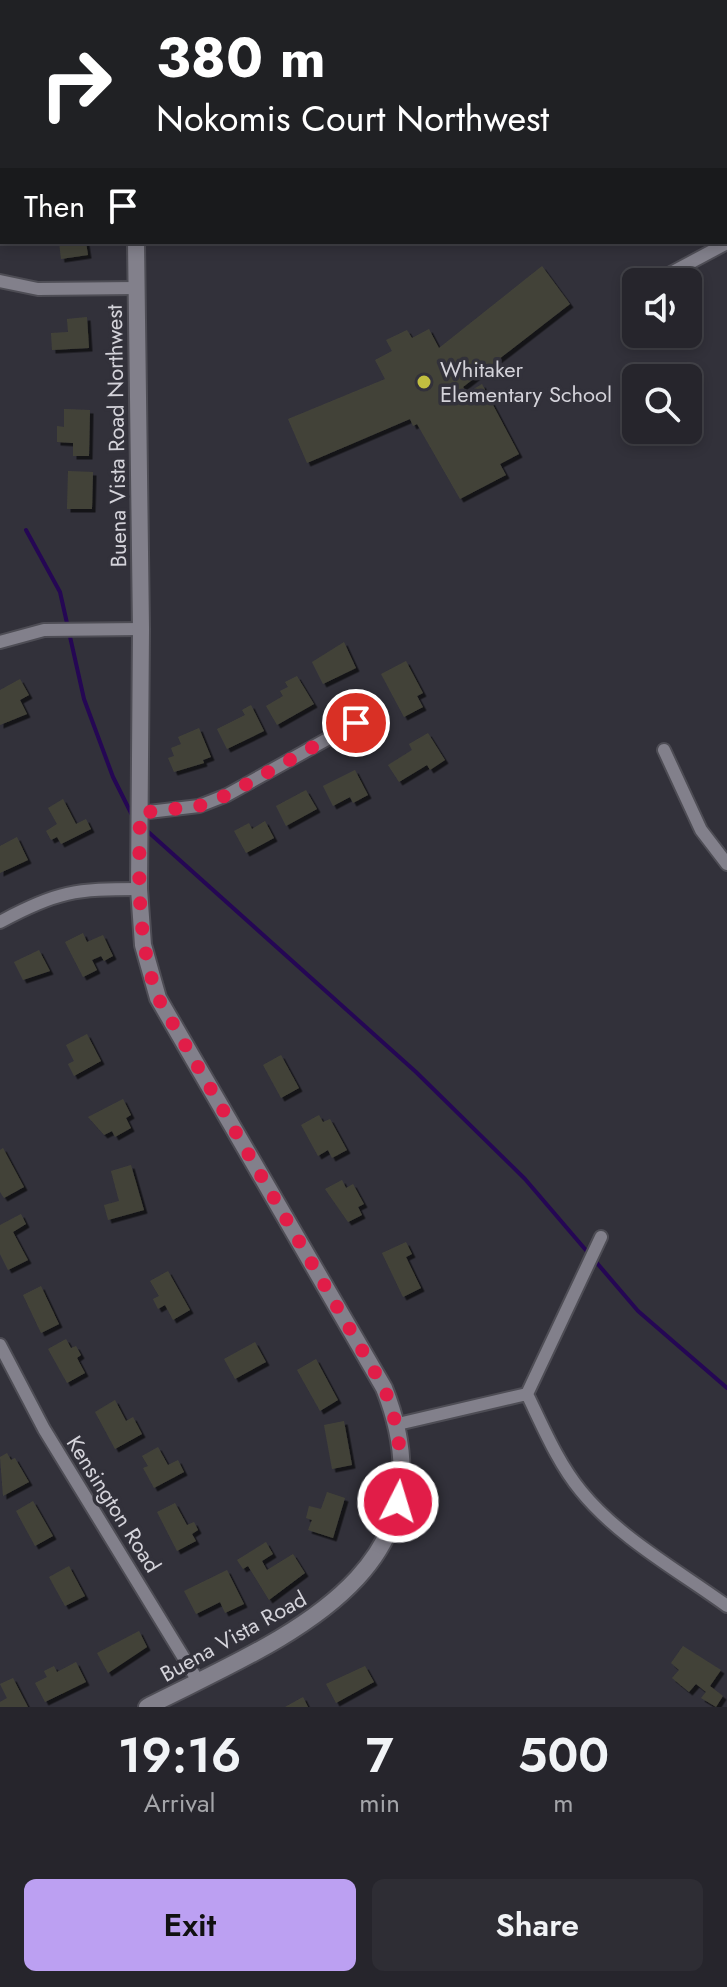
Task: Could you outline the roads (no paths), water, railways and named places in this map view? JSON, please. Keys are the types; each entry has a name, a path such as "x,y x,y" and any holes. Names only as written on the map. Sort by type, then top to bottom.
{"street":[{"name":"Buena Vista Road Northwest","path":"136,244 141,629"},
{"path":"680,268 725,244"},
{"path":"0,281 38,289 136,288"},
{"path":"0,642 44,630 141,629"},
{"name":"Buena Vista Road","path":"141,629 139,889 143,945 158,998 384,1388 398,1424 401,1472 398,1502 383,1542 363,1572 315,1618 147,1707"},
{"path":"140,813 199,806 227,795 356,723"},
{"path":"664,750 701,830 727,864"},
{"path":"0,922 51,897 78,889 139,889"},
{"path":"527,1394 601,1237"},
{"name":"Kensington Road","path":"0,1345 44,1429 198,1681"},
{"path":"398,1424 527,1394"},
{"path":"527,1394 572,1480 592,1504 618,1527 727,1606"}],"waterway":[{"path":"26,530 60,592 84,699 113,777 133,817"},
{"path":"145,829 416,1072 525,1179 638,1311 727,1388"}],"place":[{"name":"Whitaker Elementary School","path":"424,382"}]}
